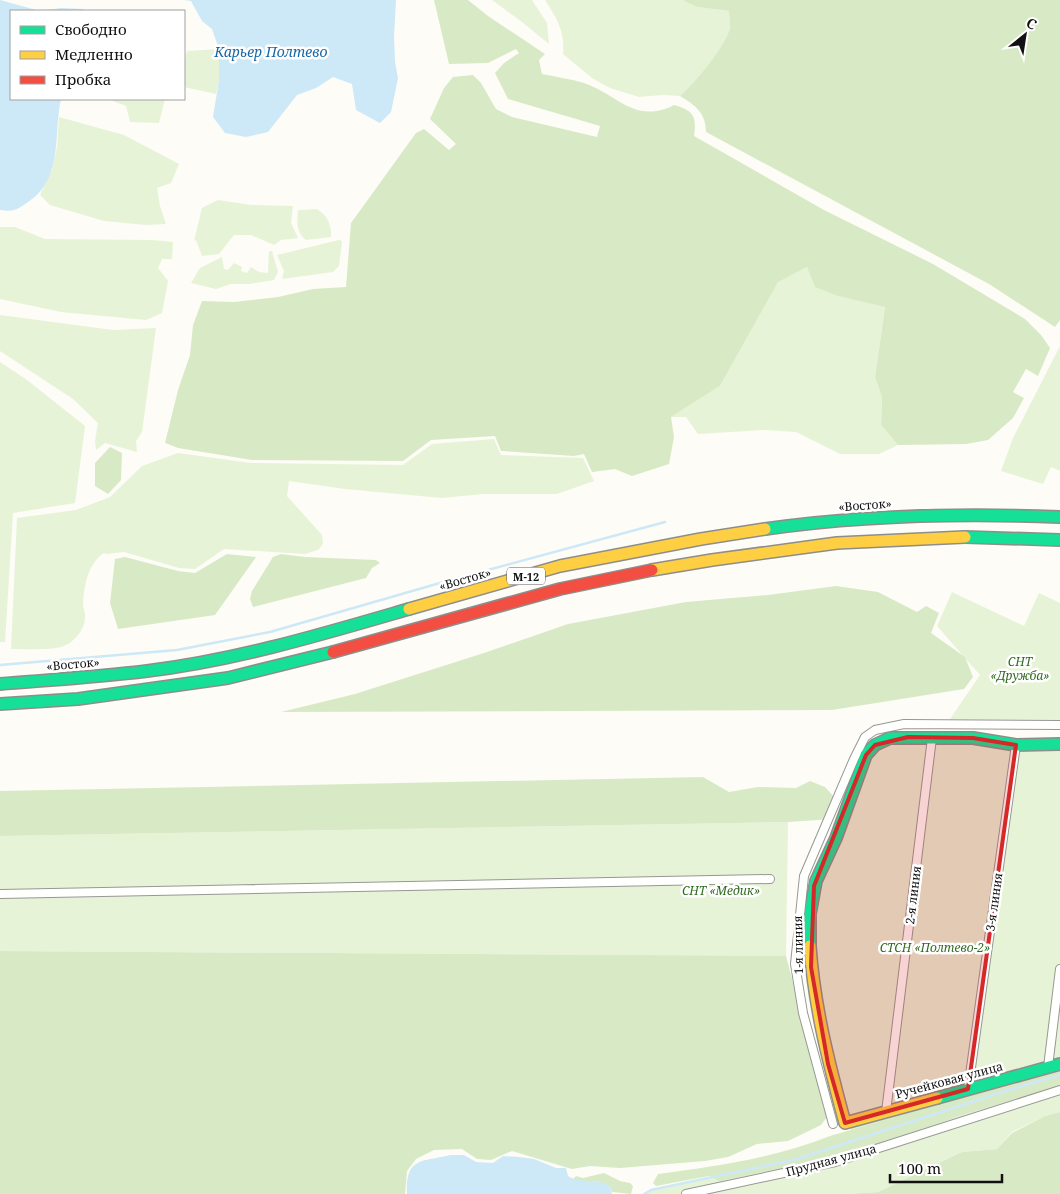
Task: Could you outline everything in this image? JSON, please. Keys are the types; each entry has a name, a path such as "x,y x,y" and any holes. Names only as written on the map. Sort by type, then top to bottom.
{"main road":[{"name":"«Восток»","path":"0,684 148,671 229,657 299,641 560,566 701,539 862,518 992,514 1060,517"},
{"name":"М-12","path":"0,704 78,699 228,678 312,658 560,589 635,573 712,560 837,543 961,537 1060,540"},
{"name":"1-я линия","path":"839,1123 811,967 809,927 814,886 836,838 866,756 875,745 890,738 973,738 1016,745 1060,744"},
{"name":"Ручейковая улица","path":"839,1123 1060,1064"}],"street":[{"path":"839,1123 804,1013 795,964 804,876 865,737 875,730 904,724 1060,725"},
{"name":"2-я линия","path":"886,1112 932,738"},
{"name":"3-я линия","path":"968,1089 1016,745"},
{"path":"0,894 770,879"},
{"path":"1048,1067 1060,969"},
{"name":"Прудная улица","path":"686,1194 835,1162 1060,1090"}],"highlighted area":[{"path":"908,737 973,738 1016,745 968,1089 845,1123 828,1064 811,967 814,886 866,755 875,745"}],"green space":[{"path":"434,0 468,0 488,16 545,54 539,60 542,74 584,83 637,110 648,112 674,105 686,109 694,119 694,136 824,210 933,264 1025,319 1041,335 1050,348 1038,376 1026,369 1013,392 1024,398 1013,418 988,440 966,444 898,445 881,425 882,397 875,377 885,307 838,296 815,287 807,267 778,282 720,386 671,417 674,437 669,464 632,476 615,469 592,472 584,454 574,456 501,451 495,436 431,440 403,461 252,460 178,448 165,443 178,390 190,355 193,325 202,301 234,302 278,297 313,289 346,287 351,223 416,133 424,129 449,150 456,144 430,119 444,88 453,77 473,75 481,83 496,109 512,117 597,137 600,126 508,99 495,73 504,63 519,53 516,49 488,63 449,64"},
{"path":"492,0 532,0 547,23 549,44 522,22"},
{"path":"545,0 682,0 697,7 729,11 730,26 728,34 717,53 701,74 680,96 639,97 610,88 592,78 563,54 563,39 559,26"},
{"path":"682,0 1060,0 1060,320 1055,327 989,284 706,132 704,120 699,110 680,96 701,74 723,44 730,27 729,11 697,7"},
{"path":"219,49 219,80 216,94 185,87 185,60 187,51"},
{"path":"111,100 165,100 159,123 130,122 126,106"},
{"path":"59,117 124,135 179,164 171,183 157,188 166,224 146,225 104,221 50,205 40,195 52,170 57,147"},
{"path":"218,200 251,205 293,206 291,223 298,238 281,240 274,245 251,235 234,235 219,254 202,256 196,240 194,241 202,208"},
{"path":"317,209 324,214 328,221 331,228 331,237 306,240 299,230 297,223 298,210"},
{"path":"0,227 15,227 45,239 152,240 173,242 172,259 162,259 158,268 168,281 162,313 146,320 61,312 0,299"},
{"path":"339,240 342,241 339,266 333,272 282,279 284,271 277,255"},
{"path":"269,251 272,251 278,272 274,280 249,284 231,284 216,289 191,283 200,268 222,257 224,269 228,270 234,263 242,267 241,271 247,273 251,267 259,272 268,273"},
{"path":"807,267 838,296 885,306 875,377 882,397 881,425 898,445 879,454 840,454 796,432 764,430 698,434 686,417 671,417 720,386 778,281"},
{"path":"0,315 113,330 156,328 142,432 136,441 137,452 105,443 96,450 95,441 98,423 73,399 0,351"},
{"path":"1060,346 1060,471 1051,467 1043,484 1001,471 1013,438"},
{"path":"0,362 27,380 85,426 75,503 13,513 5,642 0,642"},
{"path":"494,439 501,455 583,458 594,481 557,494 483,494 442,498 345,489 289,481 287,496 322,535 323,544 318,550 305,554 224,549 195,569 179,568 124,552 104,553 94,563 88,576 84,590 84,625 75,639 57,648 11,649 17,518 76,510 110,497 142,466 178,453 251,463 403,465 432,444"},
{"path":"110,447 122,453 121,480 108,494 95,486 95,463"},
{"path":"227,554 256,557 215,615 118,629 110,603 115,559 125,557 178,571 195,573"},
{"path":"281,554 376,560 380,563 372,568 366,578 253,607 250,599 252,591 273,557"},
{"path":"836,586 878,592 917,612 926,606 939,613 931,633 965,657 973,677 964,689 832,710 281,712 355,694 568,624 686,602 768,595"},
{"name":"СНТ «Дружба»","path":"952,592 1024,626 1039,593 1060,603 1060,725 946,725 980,675 937,626"},
{"name":"СТСН «Полтево-2»","path":"890,738 1060,744 1060,1112 1045,1116 1012,1132 997,1149 962,1152 878,1192 846,1194 645,1194 651,1190 794,1160 860,1139 845,1123 815,995 814,886 866,755"},
{"path":"703,777 729,792 758,787 796,788 810,781 825,787 835,798 832,819 788,822 0,836 0,791"},
{"name":"СНТ «Медик»","path":"788,822 786,956 0,951 0,836"},
{"path":"0,951 786,956 828,1116 821,1125 788,1141 757,1144 728,1157 705,1161 620,1168 590,1166 572,1169 512,1151 491,1160 477,1159 462,1149 434,1150 416,1159 407,1171 405,1194 0,1194"},
{"path":"1060,1068 1060,1086 962,1115 913,1133 833,1158 719,1181 709,1176 656,1186 653,1183 658,1174 767,1156"},
{"path":"1060,1112 1060,1194 846,1194 878,1192 962,1152 997,1149 1012,1133 1045,1116"},
{"path":"604,1173 620,1181 630,1183 633,1186 631,1194 612,1192 610,1186 594,1181 578,1181 573,1179 576,1176 583,1178"}],"water":[{"path":"0,0 36,10 10,10 10,100 61,100 55,155 47,181 39,192 18,209 0,210"},
{"name":"Карьер Полтево","path":"185,0 396,0 394,36 398,78 391,112 380,123 356,110 352,84 333,77 316,88 297,95 268,132 246,137 225,133 213,117 219,80 219,49 212,29 202,21 191,1"},
{"path":"61,8 84,10 47,10"},
{"path":"450,1155 464,1155 476,1162 493,1163 503,1156 534,1159 556,1168 566,1168 568,1176 573,1179 605,1183 610,1186 612,1194 407,1194 407,1182 412,1167 417,1163"}],"waterway":[{"path":"0,665 177,650 270,632 440,583 665,522"},
{"path":"644,1194 651,1190 794,1160 1060,1075"}],"traffic: fast":[{"path":"765,529 802,524 912,516 1060,517"},
{"path":"965,537 1060,540"},
{"path":"0,684 129,673 214,660 280,645 409,609"},
{"path":"0,704 78,699 228,678 333,652"},
{"path":"810,946 810,914 816,881 836,838 866,755 875,745 890,738 973,738 1016,745 1060,744"},
{"path":"937,1098 1060,1064"}],"traffic: slow":[{"path":"409,609 560,566 701,539 765,529"},
{"path":"652,570 837,543 965,537"},
{"path":"810,946 819,1013 845,1123 937,1098"}],"traffic: jam":[{"path":"333,652 560,589 652,570"}]}
